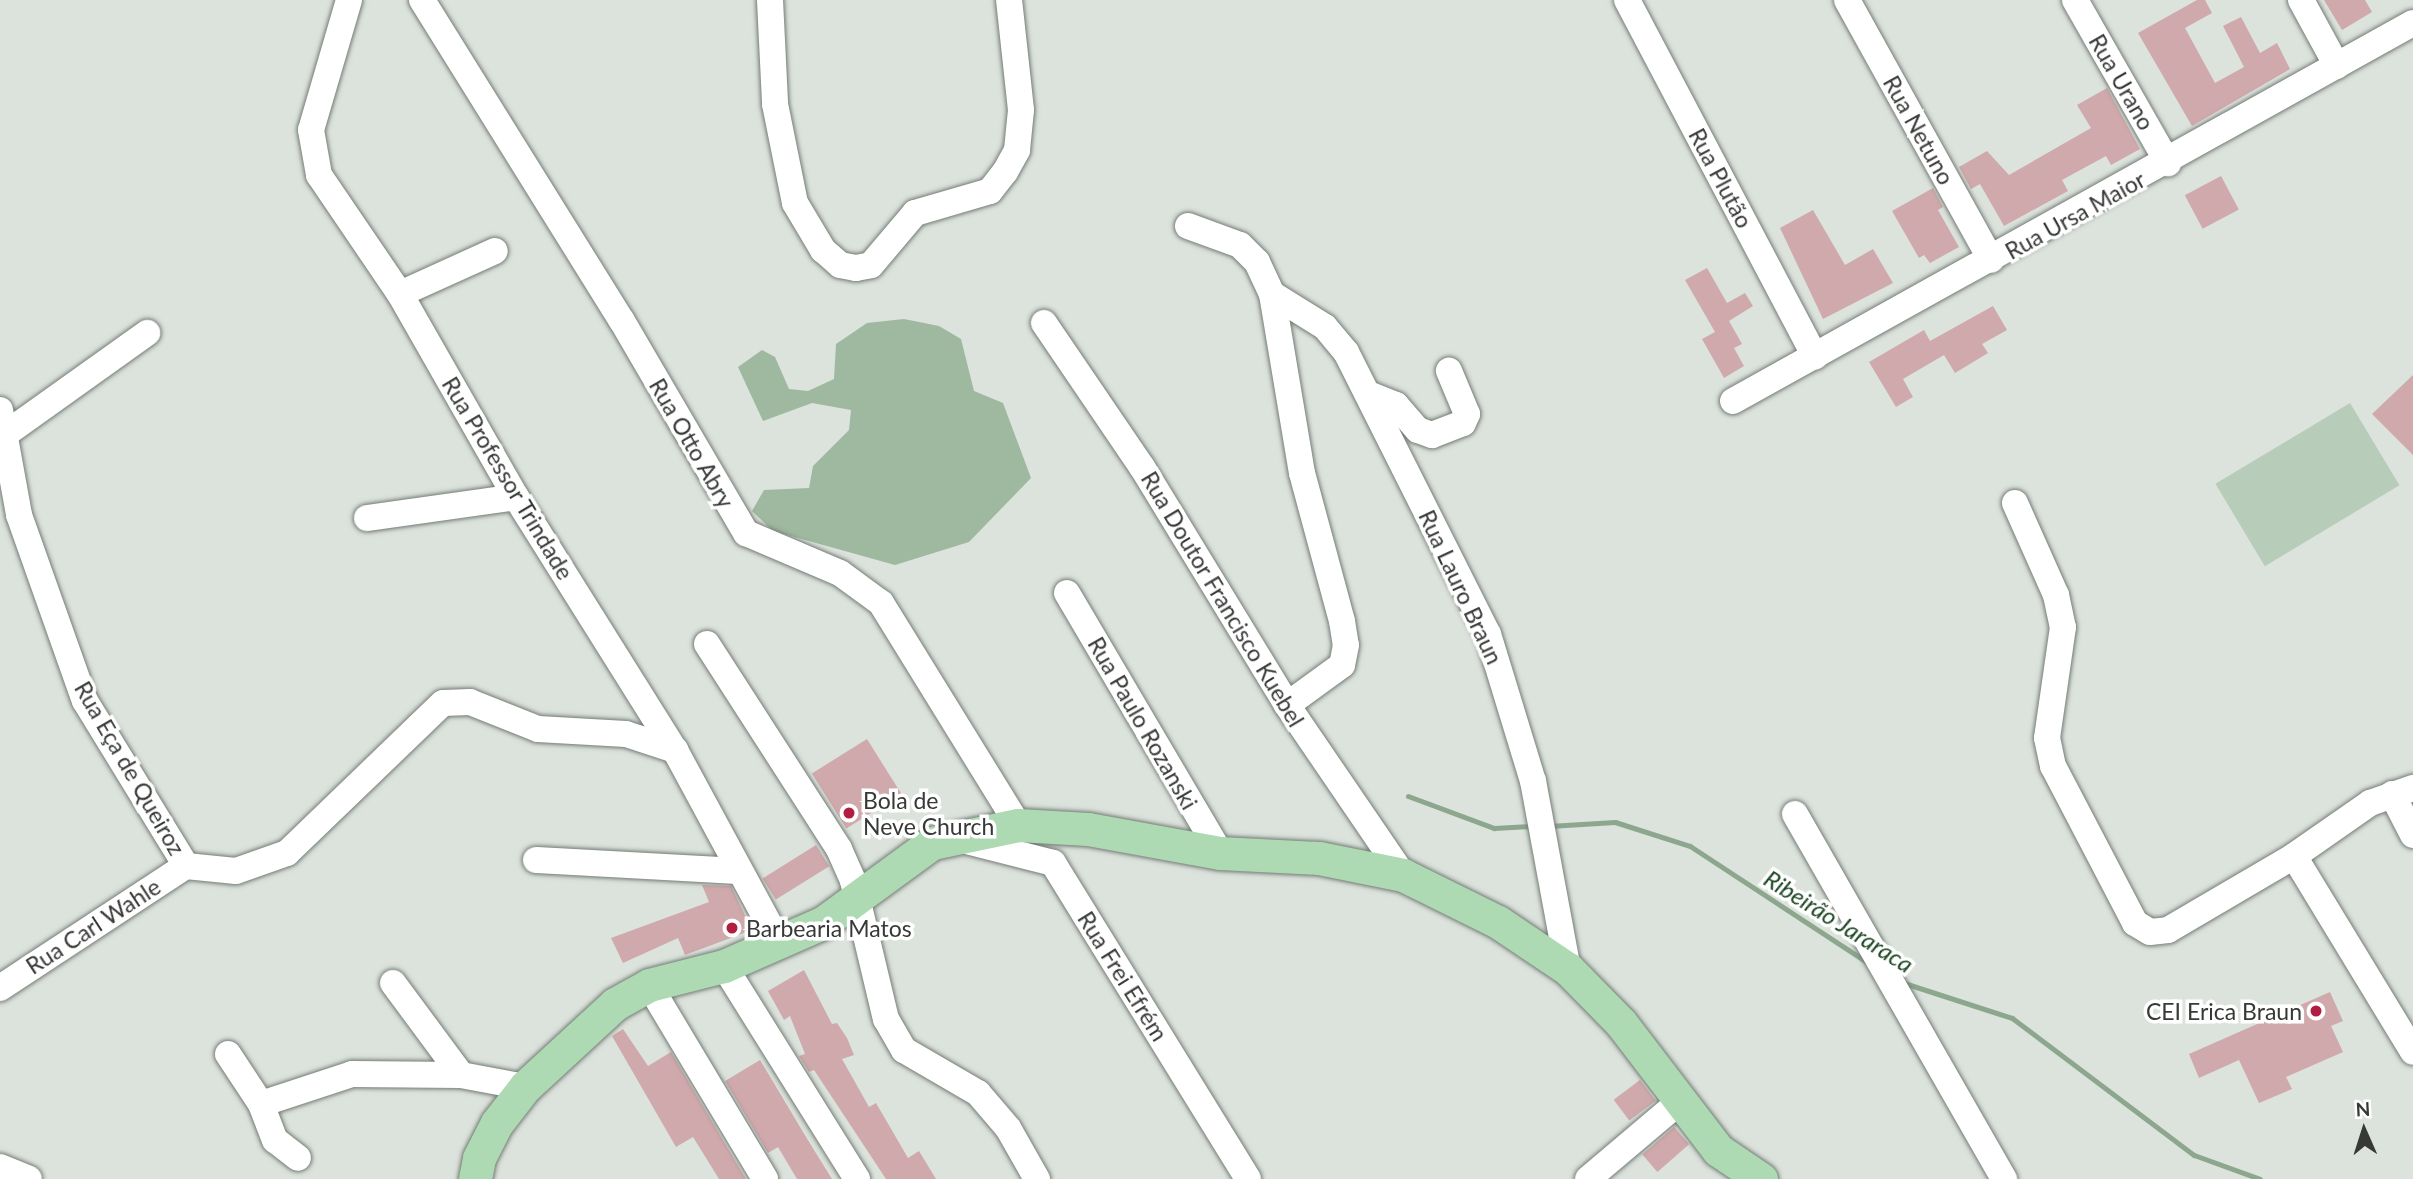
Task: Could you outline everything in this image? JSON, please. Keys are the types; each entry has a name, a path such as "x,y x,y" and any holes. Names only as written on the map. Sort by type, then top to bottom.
{"main road":[{"path":"475,1179 479,1158 497,1124 525,1087 574,1036 649,985 724,966 779,942 858,900 932,843 951,836 1018,825 1088,829 1220,853 1319,858 1403,875 1498,922 1568,969 1621,1023 1718,1150 1762,1179"}],"street":[{"name":"Rua Professor Trindade","path":"348,0 311,130 319,175 400,294 516,497 674,750 779,942"},
{"name":"Rua Otto Abry","path":"422,0 622,321 746,533 840,573 881,603 1018,825"},
{"path":"770,0 775,104 795,203 823,250 840,265 872,265 915,213 990,191 1017,150 1021,110 1009,0"},
{"name":"Rua Plutão","path":"1627,0 1815,356"},
{"name":"Rua Netuno","path":"1847,0 1991,260"},
{"name":"Rua Urano","path":"2075,0 2168,163"},
{"path":"2301,0 2337,66"},
{"name":"Rua Ursa Maior","path":"1733,401 2168,163 2413,23"},
{"path":"1188,226 1240,245 1257,262 1272,294 1302,473 1346,645 1342,665 1287,705"},
{"path":"400,294 495,251"},
{"name":"Rua Lauro Braun","path":"1272,294 1325,327 1371,395 1488,634 1533,781 1549,854 1568,969"},
{"name":"Rua Doutor Francisco Kuebel","path":"1044,323 1142,467 1287,705 1403,875"},
{"path":"2,423 146,333"},
{"path":"1371,395 1396,405 1418,430 1432,435 1463,423 1467,414 1449,371"},
{"name":"Rua Eça de Queiroz","path":"2,423 19,515 85,701 186,866 200,872 236,871 287,853 443,702 470,702 538,729 626,734 674,750"},
{"path":"367,517 516,497"},
{"path":"2015,503 2056,595 2063,627 2047,738 2053,766 2135,923 2150,932 2168,930 2294,856 2320,833 2402,791 2413,835"},
{"name":"Rua Paulo Rozanski","path":"1067,593 1220,853"},
{"path":"707,644 839,849 858,900 860,930 886,1019 904,1050 978,1093 1008,1128 1037,1179"},
{"path":"1795,814 1876,954 1894,992 1961,1098 2004,1179"},
{"name":"Rua Frei Efrém","path":"951,836 1053,863 1248,1179"},
{"path":"2294,856 2413,1052"},
{"path":"536,860 739,871"},
{"name":"Rua Carl Wahle","path":"0,988 186,866"},
{"path":"724,966 857,1179"},
{"path":"393,983 461,1075"},
{"path":"649,985 765,1179"},
{"path":"228,1054 261,1104 275,1140 298,1158"},
{"path":"261,1104 352,1074 461,1075 525,1087"},
{"path":"1588,1179 1679,1102"},
{"path":"0,1167 29,1179"}],"green space":[{"path":"904,319 939,326 961,339 974,391 1003,403 1031,478 969,542 895,565 773,531 752,511 764,490 809,488 813,466 849,430 851,410 812,403 763,421 738,367 762,350 775,357 789,389 808,391 834,379 836,344 867,323"},
{"path":"2350,403 2399,485 2265,566 2215,484"}],"building":[{"path":"2197,0 2205,0 2212,13 2185,28 2215,83 2244,67 2223,26 2241,17 2260,53 2277,43 2290,69 2192,126 2138,33"},
{"path":"2324,0 2365,0 2372,12 2342,30"},
{"path":"2107,88 2140,149 2111,165 2106,156 2062,180 2068,191 2004,226 1980,184 1971,189 1959,167 1987,151 2009,175 2091,128 2077,105"},
{"path":"2221,176 2239,210 2203,229 2185,195"},
{"path":"1933,188 1943,207 1938,210 1959,247 1930,263 1924,255 1919,258 1892,211"},
{"path":"1813,210 1845,265 1873,249 1893,283 1823,319 1780,228"},
{"path":"1707,268 1727,303 1745,293 1753,306 1729,321 1742,344 1734,348 1744,366 1724,378 1702,339 1715,332 1685,280"},
{"path":"1993,306 2007,330 1982,344 1988,353 1955,373 1944,355 1903,379 1913,397 1896,407 1869,362 1924,330 1930,341"},
{"path":"2413,375 2413,455 2372,414"},
{"path":"867,739 901,794 846,829 812,773"},
{"path":"816,845 829,866 776,900 763,878"},
{"path":"702,885 731,886 752,930 685,955 678,938 623,963 611,938 709,902"},
{"path":"804,970 832,1024 837,1023 847,1038 854,1055 842,1059 869,1107 876,1103 908,1158 919,1151 936,1179 886,1179 814,1070 809,1072 799,1056 805,1054 790,1016 784,1020 768,991"},
{"path":"2330,992 2343,1021 2331,1026 2343,1052 2286,1077 2292,1089 2259,1103 2239,1060 2199,1078 2189,1054"},
{"path":"623,1029 648,1066 671,1052 746,1179 719,1179 693,1137 676,1147 612,1036"},
{"path":"760,1060 832,1179 797,1179 778,1147 768,1153 725,1081"},
{"path":"1640,1080 1656,1101 1629,1121 1614,1100"},
{"path":"1674,1127 1689,1144 1657,1172 1642,1155"}],"waterway":[{"name":"Ribeirão Jararaca","path":"1408,796 1494,828 1532,826"},
{"name":"Ribeirão Jararaca","path":"1549,826 1615,822 1690,846 1868,963"},
{"name":"Ribeirão Jararaca","path":"1904,983 2012,1018 2194,1155 2260,1179"}],"place":[{"name":"Bola de Neve Church","path":"849,813"},
{"name":"Barbearia Matos","path":"732,928"},
{"name":"CEI Erica Braun","path":"2316,1011"}]}
